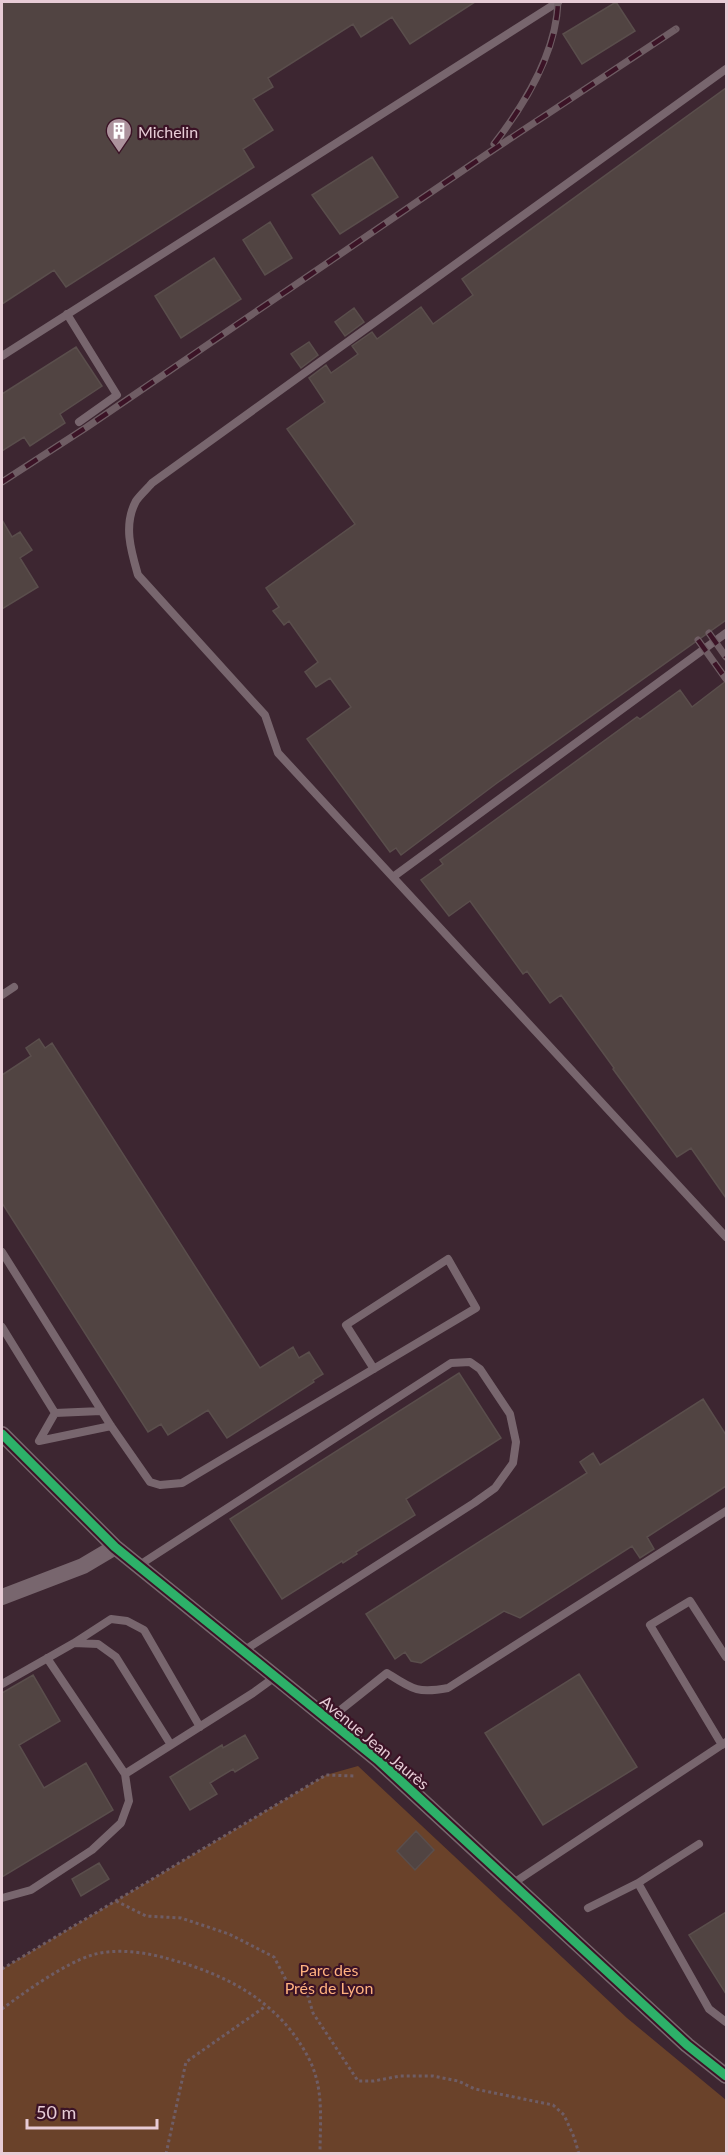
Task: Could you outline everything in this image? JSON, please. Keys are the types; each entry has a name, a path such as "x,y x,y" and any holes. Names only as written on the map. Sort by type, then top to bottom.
{"street":[{"name":"Avenue Jean Jaurès","path":"2,1434 115,1547 378,1760 687,2045 726,2076"},
{"path":"2,1597 83,1566 115,1547"}],"lane":[{"path":"2,356 558,2"},
{"path":"726,69 152,483 136,501 128,527 138,575 265,715 278,753 726,1237"},
{"path":"67,314 117,395 79,422"},
{"path":"393,877 726,633"},
{"path":"2,995 14,987"},
{"path":"3,1256 101,1411 150,1482 160,1485 182,1483 374,1369 476,1308 448,1259 346,1326 374,1369"},
{"path":"2,1327 55,1413"},
{"path":"137,1566 451,1363 470,1362 480,1369 510,1414 516,1442 513,1463 495,1488 243,1651"},
{"path":"55,1413 101,1411"},
{"path":"24,1457 39,1441 55,1413"},
{"path":"39,1441 111,1426"},
{"path":"328,1720 387,1673 411,1689 428,1692 448,1688 726,1511"},
{"path":"512,1884 724,1744 650,1625 690,1601 726,1657"},
{"path":"2,1684 111,1619 127,1621 144,1630 200,1727"},
{"path":"74,1643 98,1644 116,1657 171,1745"},
{"path":"2,1888 4,1897 31,1890 92,1850 121,1822 129,1801 125,1774 47,1659"},
{"path":"125,1774 253,1694 275,1677"},
{"path":"588,1908 638,1883 699,1844"},
{"path":"638,1883 709,2009 726,2022"}],"path":[{"path":"2,1968 326,1775 354,1776"},
{"path":"116,1900 146,1916 181,1918 229,1934 274,1957 286,1980 308,1993 313,2013 358,2081 374,2081 399,2076 433,2076 458,2081 475,2089 553,2105 564,2115 579,2154"},
{"path":"2,2009 58,1972 91,1955 118,1951 155,1955 220,1975 253,1995 279,2017 298,2041 312,2065 319,2088 322,2120 320,2154"},
{"path":"166,2154 186,2062 266,2007"}],"green space":[{"name":"Parc des Prés de Lyon","path":"358,1766 627,2018 726,2100 726,2153 2,2153 2,1969 326,1775"}],"building":[{"name":"Michelin","path":"2,2 475,2 410,44 392,17 361,37 353,24 268,78 273,87 253,99 273,130 243,149 254,167 66,287 54,270 2,304"},
{"path":"616,2 635,31 582,64 563,34"},
{"path":"726,88 726,620 497,783 401,855 396,848 390,852 307,739 351,707 330,678 316,687 305,672 318,662 289,621 284,625 273,611 279,607 266,588 355,524 287,429 325,402 309,378 326,365 331,373 358,354 352,346 372,332 377,339 421,307 433,324 473,295 462,279"},
{"path":"372,157 398,197 340,234 312,195"},
{"path":"270,222 292,258 265,275 243,240"},
{"path":"214,258 241,299 181,338 155,296"},
{"path":"354,308 364,322 345,336 335,322"},
{"path":"309,342 318,355 301,368 291,354"},
{"path":"76,347 102,386 60,414 65,423 30,446 24,437 2,451 2,394"},
{"path":"2,520 12,537 20,532 32,550 20,558 38,587 2,609"},
{"path":"726,681 726,1198 691,1148 677,1157 561,995 550,1003 527,971 523,974 470,901 449,916 421,880 443,864 440,860 637,717 640,719 680,690 692,707"},
{"path":"39,1039 45,1048 52,1043 260,1368 293,1347 299,1358 309,1352 323,1374 227,1438 208,1410 168,1435 161,1424 148,1432 2,1203 2,1075 31,1056 26,1048"},
{"path":"459,1373 501,1438 406,1499 415,1515 356,1552 357,1554 343,1563 342,1561 282,1599 230,1519"},
{"path":"703,1399 726,1435 726,1486 647,1537 654,1549 640,1558 632,1546 520,1618 504,1611 421,1663 411,1661 405,1652 395,1659 366,1614 587,1473 580,1462 593,1453 600,1465"},
{"path":"579,1674 637,1767 543,1825 485,1733"},
{"path":"33,1675 60,1721 19,1745 44,1788 86,1763 113,1810 2,1877 2,1693"},
{"path":"245,1735 258,1758 210,1783 217,1794 190,1810 170,1777 222,1745 223,1748"},
{"path":"416,1831 434,1850 415,1870 397,1851"},
{"path":"99,1863 109,1879 81,1896 72,1879"},
{"path":"726,1912 726,1994 689,1935"}],"railway":[{"path":"494,144 517,112 537,78 552,40 558,2"},
{"path":"2,482 676,29"},
{"path":"709,633 726,657"},
{"path":"698,640 726,679"}],"cycle path":[{"path":"2,1434 115,1547 378,1760 687,2045 726,2076"}],"place":[{"name":"Michelin","path":"119,154"}]}
